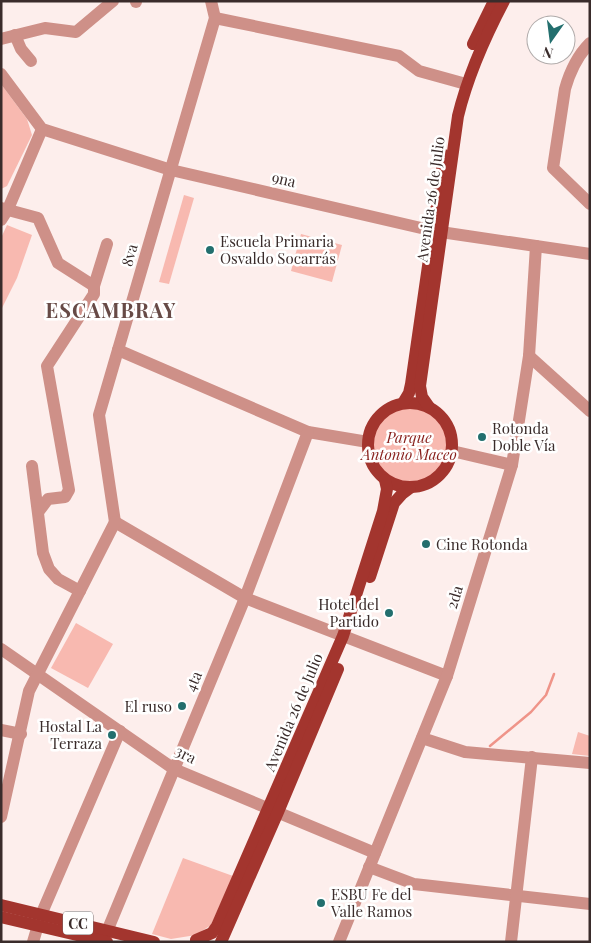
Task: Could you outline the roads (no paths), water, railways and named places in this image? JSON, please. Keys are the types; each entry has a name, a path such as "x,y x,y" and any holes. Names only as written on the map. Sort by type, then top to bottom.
{"main road":[{"name":"Avenida 26 de Julio","path":"403,404 411,384 458,116 462,83 480,28 494,1"},
{"name":"Avenida 26 de Julio","path":"462,83 504,1"},
{"name":"Avenida 26 de Julio","path":"429,407 422,397 420,386 438,232"},
{"path":"415,403 429,407 441,416 449,427 452,451 446,468 436,479 424,486 410,488 385,480 376,471 370,460 368,442 373,424 381,414 391,407 415,403"},
{"name":"Avenida 26 de Julio","path":"347,637 385,505 387,489 385,480"},
{"name":"Avenida 26 de Julio","path":"221,942 347,637 394,503 410,488"},
{"name":"Avenida 26 de Julio","path":"197,941 212,933 217,926 274,810"},
{"name":"CC","path":"1,905 40,920 106,937 154,942"},
{"name":"CC","path":"1,917 40,920"}],"street":[{"path":"1,39 45,28 76,32 113,1"},
{"path":"210,1 215,18 399,56 419,71 462,83"},
{"name":"8va","path":"115,522 99,415 215,18"},
{"path":"15,35 21,49 31,61"},
{"path":"590,42 579,54 566,82 554,168 590,204"},
{"path":"1,74 42,129 4,212 38,218 58,263 94,286"},
{"name":"9na","path":"42,129 170,170 438,232 590,254"},
{"path":"42,497 65,497 69,490 47,366 94,294 94,286 107,244"},
{"name":"2da","path":"339,942 446,676 512,465 529,356 536,246"},
{"path":"118,350 308,432 368,442"},
{"path":"529,356 590,411"},
{"name":"4ta","path":"106,937 246,598 308,432"},
{"path":"452,451 512,465"},
{"path":"32,466 42,497 39,511 43,553 48,569 58,579 80,591"},
{"path":"2,811 21,734 29,691 115,522 246,598 446,676"},
{"name":"3ra","path":"1,648 174,769 375,853"},
{"path":"1,730 21,734"},
{"path":"33,942 40,920 120,731"},
{"path":"422,738 465,752 590,763"},
{"path":"511,942 532,758"},
{"path":"369,867 414,884 590,904"}],"waterway":[{"path":"490,746 531,712 546,695 554,674"}],"place":[{"name":"Escuela Primaria Osvaldo Socarrás","path":"210,250"},
{"name":"Rotonda Doble Vía","path":"482,437"},
{"name":"Cine Rotonda","path":"426,544"},
{"name":"Hotel del Partido","path":"389,613"},
{"name":"El ruso","path":"182,706"},
{"name":"Hostal La Terraza","path":"112,735"},
{"name":"ESBU Fe del Valle Ramos","path":"321,903"}],"district":[{"name":"ESCAMBRAY","path":"111,309"}],"park label":[{"name":"Parque Antonio Maceo","path":"409,446"}]}
